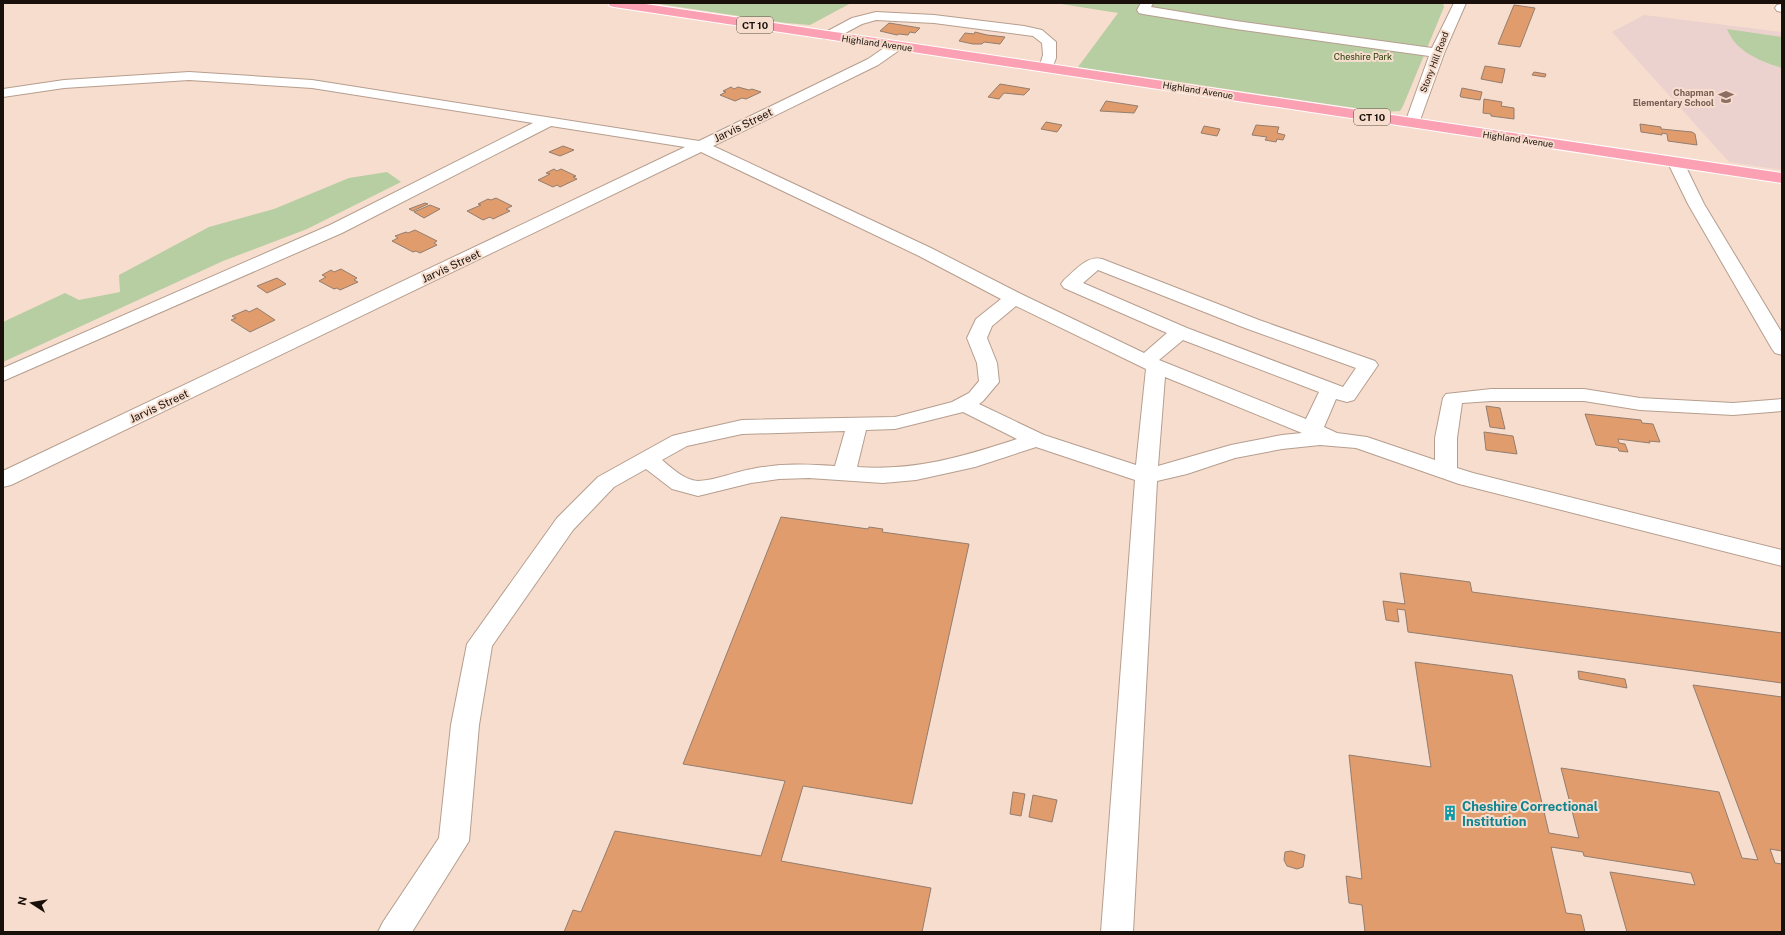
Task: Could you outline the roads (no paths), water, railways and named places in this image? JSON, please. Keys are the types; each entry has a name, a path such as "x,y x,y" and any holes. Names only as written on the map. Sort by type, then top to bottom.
{"highway":[{"name":"Highland Avenue","path":"614,3 1782,178"}],"street":[{"path":"1147,3 1143,10 1191,12 1243,26 1437,53"},
{"name":"Stony Hill Road","path":"1412,123 1437,53 1460,3"},
{"path":"829,36 857,21 876,16 934,19 1024,30 1037,33 1049,42 1049,61 1046,68"},
{"name":"Jarvis Street","path":"3,480 579,205 878,59 896,46"},
{"path":"3,93 64,84 189,76 312,84 699,146 925,252 1014,298 1151,363 1338,440"},
{"path":"3,375 336,229 547,122"},
{"path":"1676,163 1696,204 1782,349"},
{"path":"1096,263 1252,324 1368,365 1347,396 1180,332 1070,284 1096,263"},
{"path":"394,932 454,841 465,725 480,644 565,524 606,482 680,441 742,427 895,423 959,407 976,397 989,382 987,363 977,338 983,323 1014,298"},
{"path":"1117,932 1143,510 1147,476 1151,363 1180,332"},
{"path":"1312,429 1330,390"},
{"path":"1446,472 1446,438 1453,398 1491,395 1584,395 1640,404 1733,408 1782,405"},
{"path":"963,404 1036,440 1147,476 1179,469 1231,452 1282,442 1320,438 1359,442 1467,479 1782,558"},
{"path":"844,474 857,424"},
{"path":"648,459 676,482 692,488 707,488 736,479 779,472 814,471 844,474 896,475 923,472 953,467 1036,440"}],"place":[{"name":"Chapman Elementary School","path":"1726,97"},
{"name":"Cheshire Correctional Institution","path":"1450,813"}],"park label":[{"name":"Cheshire Park","path":"1363,56"}]}
